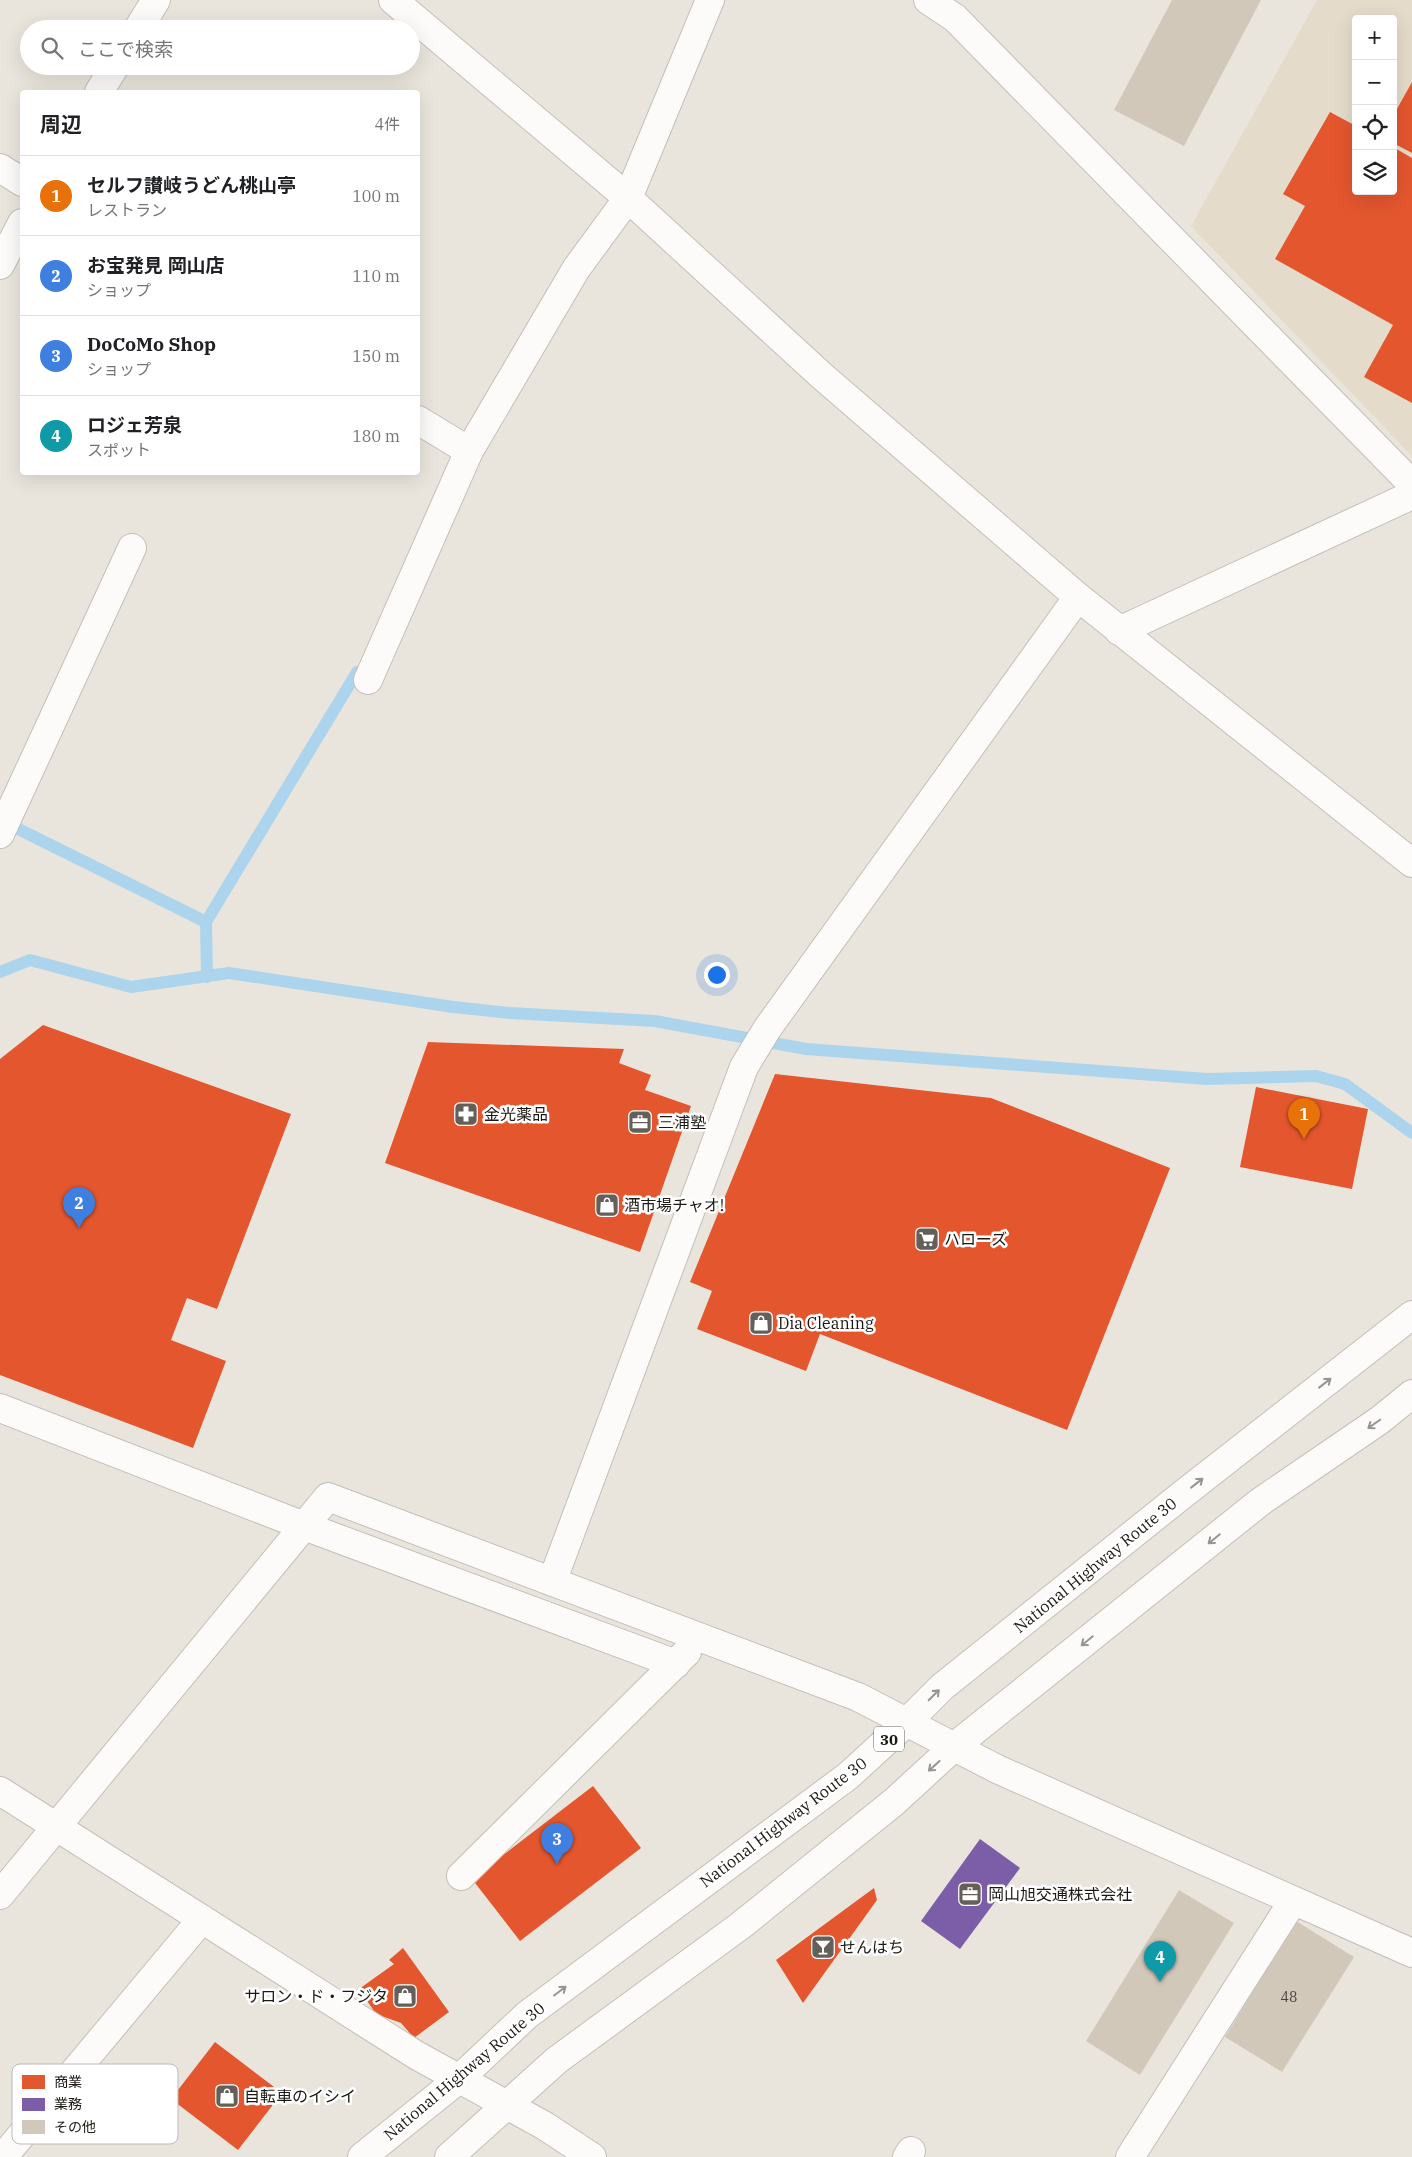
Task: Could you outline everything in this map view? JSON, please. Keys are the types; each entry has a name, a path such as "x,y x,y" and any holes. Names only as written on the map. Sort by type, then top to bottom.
{"main road":[{"path":"144,20 156,0"},
{"path":"393,0 417,20"},
{"path":"368,680 469,451 576,269 628,198 710,0"},
{"path":"928,0 962,25 1412,484"},
{"path":"420,23 628,198 822,376 1119,631 1412,863"},
{"path":"100,90 109,75"},
{"path":"0,168 20,181"},
{"path":"0,265 20,227"},
{"path":"420,421 469,451"},
{"path":"1119,631 1412,495"},
{"path":"4,827 132,548"},
{"path":"552,1582 744,1067 767,1028 1078,596"},
{"name":"National Highway Route 30","path":"362,2157 459,2079 527,2015 848,1776 942,1688 1182,1495 1412,1316"},
{"path":"449,2157 556,2060 740,1926 894,1802 955,1746 1260,1502 1380,1420 1412,1394"},
{"path":"0,1408 304,1526 676,1664"},
{"path":"0,1895 328,1497 858,1697 1006,1773 1412,1953"},
{"path":"461,1876 676,1664 700,1637"},
{"path":"0,1791 416,2055 545,2126 592,2157"},
{"path":"1130,2157 1293,1900"},
{"path":"80,2064 202,1918"},
{"path":"3,2157 14,2144"}],"shaded area":[{"path":"1317,0 1412,0 1412,456 1191,226"}],"building: 商業":[{"path":"1412,82 1412,153 1397,145 1397,109"},
{"path":"1330,112 1352,124 1352,195 1397,195 1397,149 1412,158 1412,403 1364,377 1393,325 1275,259 1305,206 1283,194"},
{"path":"43,1025 291,1114 217,1309 187,1298 171,1340 226,1361 193,1448 0,1375 0,1059"},
{"path":"428,1042 624,1049 619,1063 651,1075 645,1090 691,1106 640,1252 385,1163"},
{"path":"775,1074 991,1098 1170,1168 1067,1430 820,1334 806,1371 697,1329 712,1291 690,1282"},
{"path":"1256,1087 1368,1109 1352,1189 1240,1167"},
{"path":"593,1786 641,1848 520,1941 472,1879"},
{"path":"874,1888 877,1900 803,2003 776,1960"},
{"path":"403,1948 449,2012 414,2038 401,2023 376,2014 359,1989 394,1964 389,1960"},
{"path":"215,2042 282,2093 238,2150 178,2104 178,2090"}],"building: 業務":[{"path":"980,1839 1020,1868 960,1949 921,1921"}],"building: その他":[{"path":"1172,0 1261,0 1184,146 1114,110"},
{"path":"1179,1890 1234,1923 1140,2075 1086,2041"},
{"path":"1296,1921 1354,1957 1282,2072 1225,2037"}],"waterway":[{"path":"206,922 357,672"},
{"path":"2,821 206,922 207,977"},
{"path":"0,972 30,960 131,987 229,973 453,1007 510,1013 655,1021 806,1049 1207,1079 1316,1076 1345,1084 1412,1133"}],"place":[{"name":"金光薬品","path":"466,1114"},
{"name":"三浦塾","path":"640,1122"},
{"name":"セルフ讃岐うどん桃山亭","path":"1304,1139"},
{"name":"酒市場チャオ!","path":"607,1205"},
{"name":"お宝発見 岡山店","path":"79,1228"},
{"name":"ハローズ","path":"927,1239"},
{"name":"Dia Cleaning","path":"761,1323"},
{"name":"DoCoMo Shop","path":"557,1864"},
{"name":"岡山旭交通株式会社","path":"970,1894"},
{"name":"せんはち","path":"823,1947"},
{"name":"ロジェ芳泉","path":"1160,1982"},
{"name":"サロン・ド・フジタ","path":"405,1996"},
{"name":"自転車のイシイ","path":"227,2096"}]}
